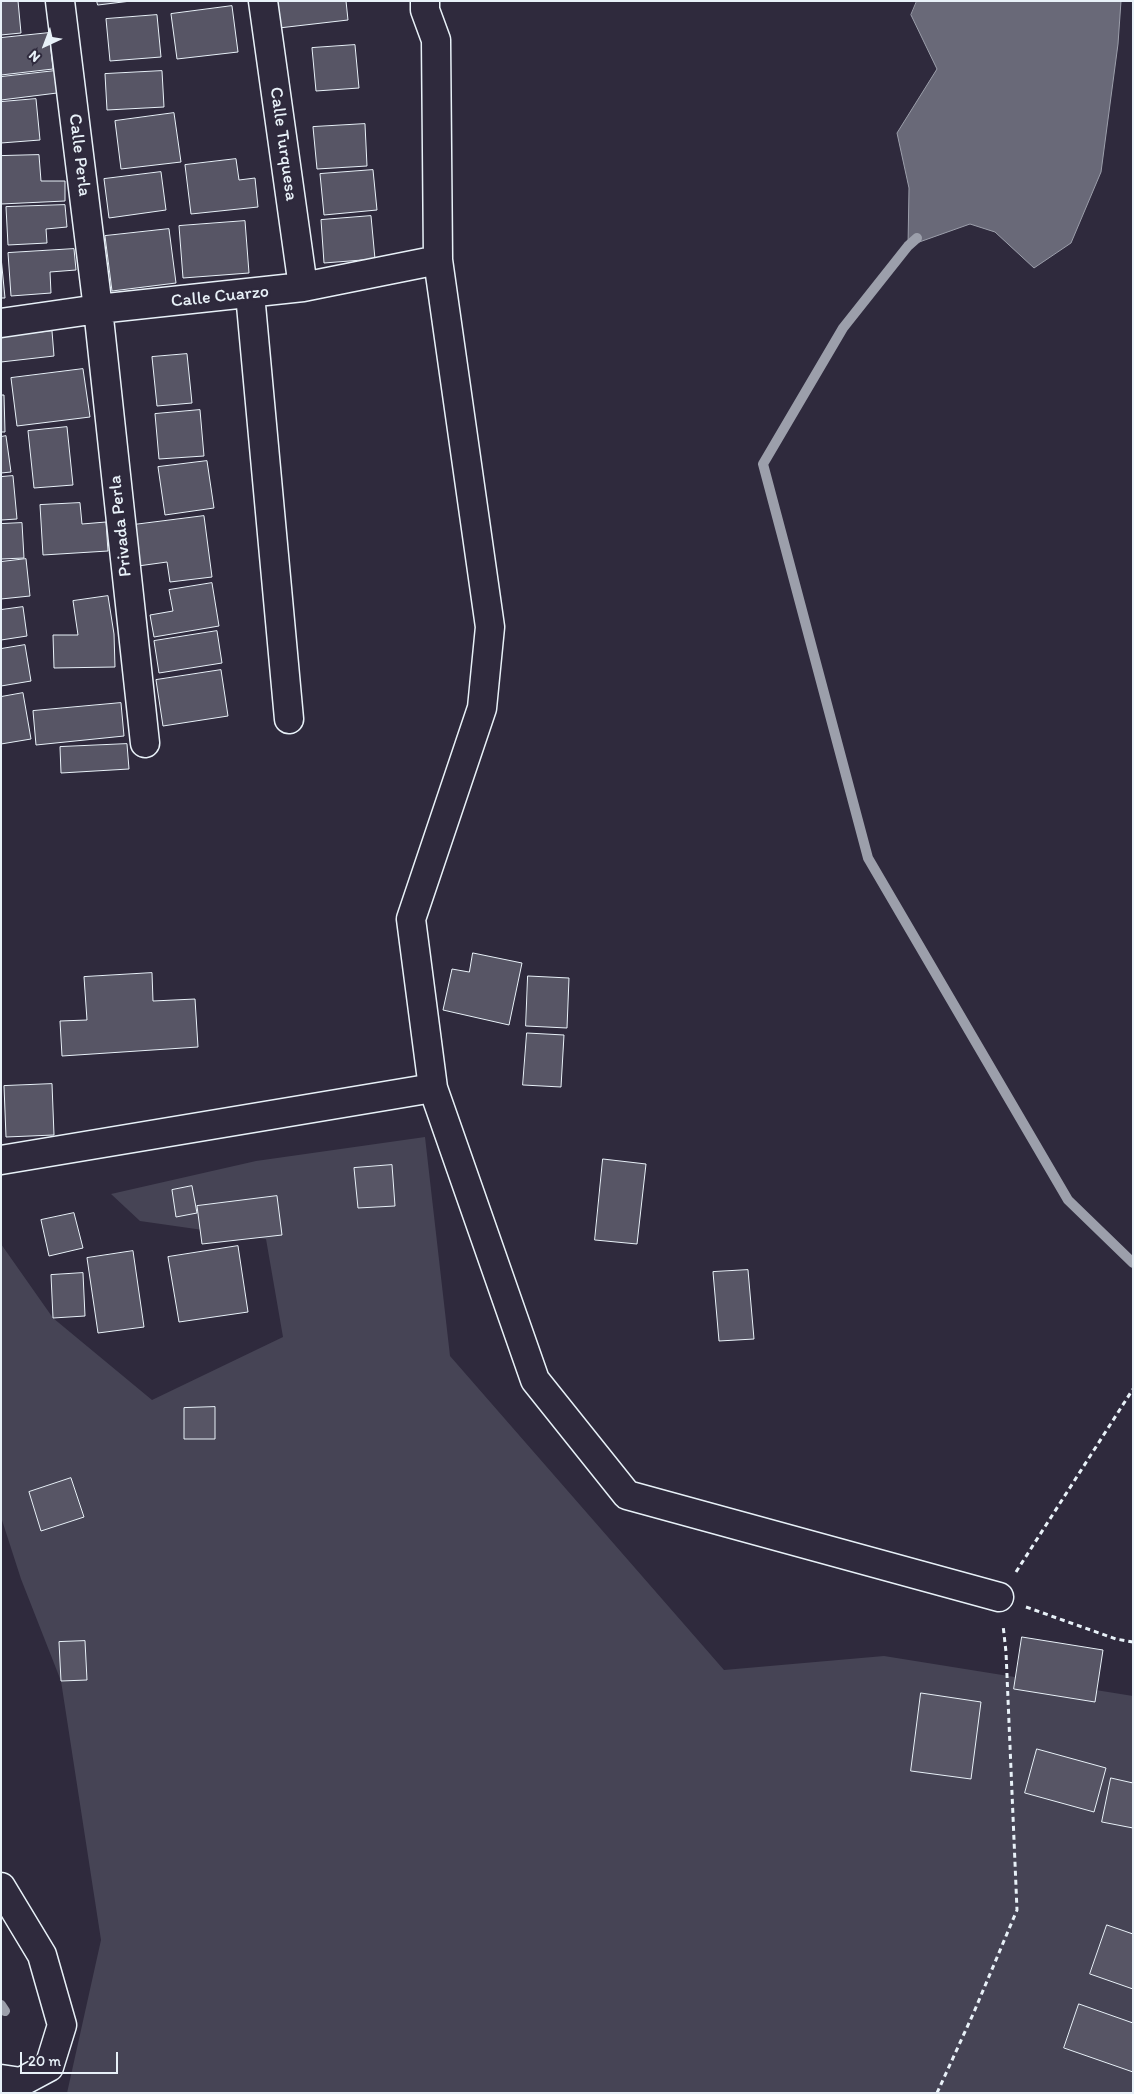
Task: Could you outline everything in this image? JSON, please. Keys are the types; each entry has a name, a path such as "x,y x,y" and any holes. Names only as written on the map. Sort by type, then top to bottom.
{"street":[{"name":"Calle Perla","path":"60,1 98,309"},
{"name":"Calle Turquesa","path":"263,1 303,287"},
{"path":"425,1 425,10 436,40 438,260 490,627 482,708 411,920 433,1088 535,1380 626,1494 999,1597"},
{"name":"Calle Cuarzo","path":"1,323 98,309 303,287 438,260"},
{"path":"250,294 289,719"},
{"name":"Privada Perla","path":"98,309 145,743"},
{"path":"1,1160 433,1088"},
{"path":"1,1887 42,1955 62,2026 49,2067 21,2082 1,2079"}],"path":[{"path":"937,2093 1017,1910 1006,1652 999,1597 1133,1389"},
{"path":"999,1597 1116,1640 1133,1642"}],"shaded area":[{"path":"425,1137 450,1356 724,1670 884,1656 1133,1696 1133,2093 67,2093 101,1940 61,1681 21,1579 1,1517 1,1244 53,1318 152,1400 283,1337 266,1239 140,1221 111,1194 256,1161"}],"water":[{"path":"917,1 1121,1 1118,44 1101,172 1071,243 1034,268 995,232 970,224 908,246 909,188 897,133 937,69 911,15"}],"building":[{"path":"1,1 18,1 21,33 1,35"},
{"path":"97,1 131,1 98,5"},
{"path":"276,1 346,1 348,20 279,28"},
{"path":"232,6 238,52 177,59 171,14"},
{"path":"157,15 161,57 110,61 106,19"},
{"path":"49,33 53,69 1,75 1,38"},
{"path":"355,45 359,88 316,91 312,48"},
{"path":"55,71 57,93 1,100 1,77"},
{"path":"162,71 164,107 107,110 105,74"},
{"path":"36,99 40,140 1,143 1,102"},
{"path":"174,113 181,162 121,169 115,121"},
{"path":"365,124 367,166 317,169 313,127"},
{"path":"39,155 41,181 65,181 65,201 1,204 1,156"},
{"path":"236,159 239,180 255,178 258,207 191,214 185,165"},
{"path":"373,170 377,210 324,215 320,174"},
{"path":"161,172 166,210 109,218 104,179"},
{"path":"65,205 67,227 46,229 47,243 8,245 6,207"},
{"path":"371,216 375,259 324,263 321,220"},
{"path":"245,221 249,273 183,278 179,226"},
{"path":"169,229 176,283 112,291 105,236"},
{"path":"74,249 76,270 50,272 51,293 11,296 8,253"},
{"path":"1,257 5,298 1,298"},
{"path":"52,331 54,356 1,362 1,337"},
{"path":"187,354 192,403 157,406 152,357"},
{"path":"83,369 90,417 17,426 11,378"},
{"path":"1,395 4,395 5,432 1,432"},
{"path":"200,410 204,456 159,459 155,414"},
{"path":"67,427 73,485 34,488 28,431"},
{"path":"6,436 11,472 1,473 1,437"},
{"path":"207,461 214,508 165,515 158,467"},
{"path":"13,476 17,519 1,520 1,477"},
{"path":"80,503 82,524 106,522 108,551 43,555 40,505"},
{"path":"204,516 212,577 170,582 167,562 138,566 133,525"},
{"path":"22,523 24,558 1,559 1,524"},
{"path":"26,559 30,596 1,599 1,562"},
{"path":"212,583 219,626 154,637 150,615 173,611 169,590"},
{"path":"108,596 114,634 115,667 54,668 53,635 78,635 73,601"},
{"path":"23,607 27,636 1,640 1,610"},
{"path":"217,631 222,663 159,673 154,641"},
{"path":"25,645 31,681 1,686 1,649"},
{"path":"221,670 228,716 163,726 156,680"},
{"path":"23,693 31,739 1,744 1,697"},
{"path":"121,703 124,736 36,745 33,711"},
{"path":"127,744 129,769 61,773 60,747"},
{"path":"473,953 522,963 509,1025 443,1010 452,969 469,972"},
{"path":"152,973 153,1001 195,999 198,1047 62,1056 60,1021 87,1020 84,977"},
{"path":"528,976 569,978 567,1028 526,1026"},
{"path":"527,1033 564,1035 561,1087 523,1085"},
{"path":"52,1084 54,1135 6,1137 4,1086"},
{"path":"603,1159 646,1164 637,1244 595,1240"},
{"path":"392,1165 395,1206 358,1208 354,1168"},
{"path":"192,1186 197,1213 176,1217 172,1190"},
{"path":"277,1196 282,1235 202,1244 197,1206"},
{"path":"74,1213 83,1248 49,1256 41,1220"},
{"path":"238,1246 248,1312 179,1322 168,1257"},
{"path":"133,1251 144,1327 98,1333 87,1258"},
{"path":"748,1270 754,1339 719,1341 713,1272"},
{"path":"83,1273 85,1316 53,1318 51,1275"},
{"path":"215,1407 215,1439 184,1439 184,1408"},
{"path":"71,1478 84,1517 41,1531 29,1492"},
{"path":"1022,1637 1103,1650 1095,1702 1014,1689"},
{"path":"85,1641 87,1680 61,1681 59,1642"},
{"path":"921,1693 981,1702 971,1779 911,1771"},
{"path":"1037,1749 1106,1768 1094,1812 1025,1793"},
{"path":"1111,1778 1133,1783 1133,1828 1102,1822"},
{"path":"1107,1925 1133,1934 1133,1989 1090,1974"},
{"path":"1079,2004 1133,2023 1133,2072 1064,2048"}],"waterway":[{"path":"917,238 908,246 843,328 763,464 868,858 1068,1200 1133,1263"},
{"path":"1,2005 5,2011"}]}
